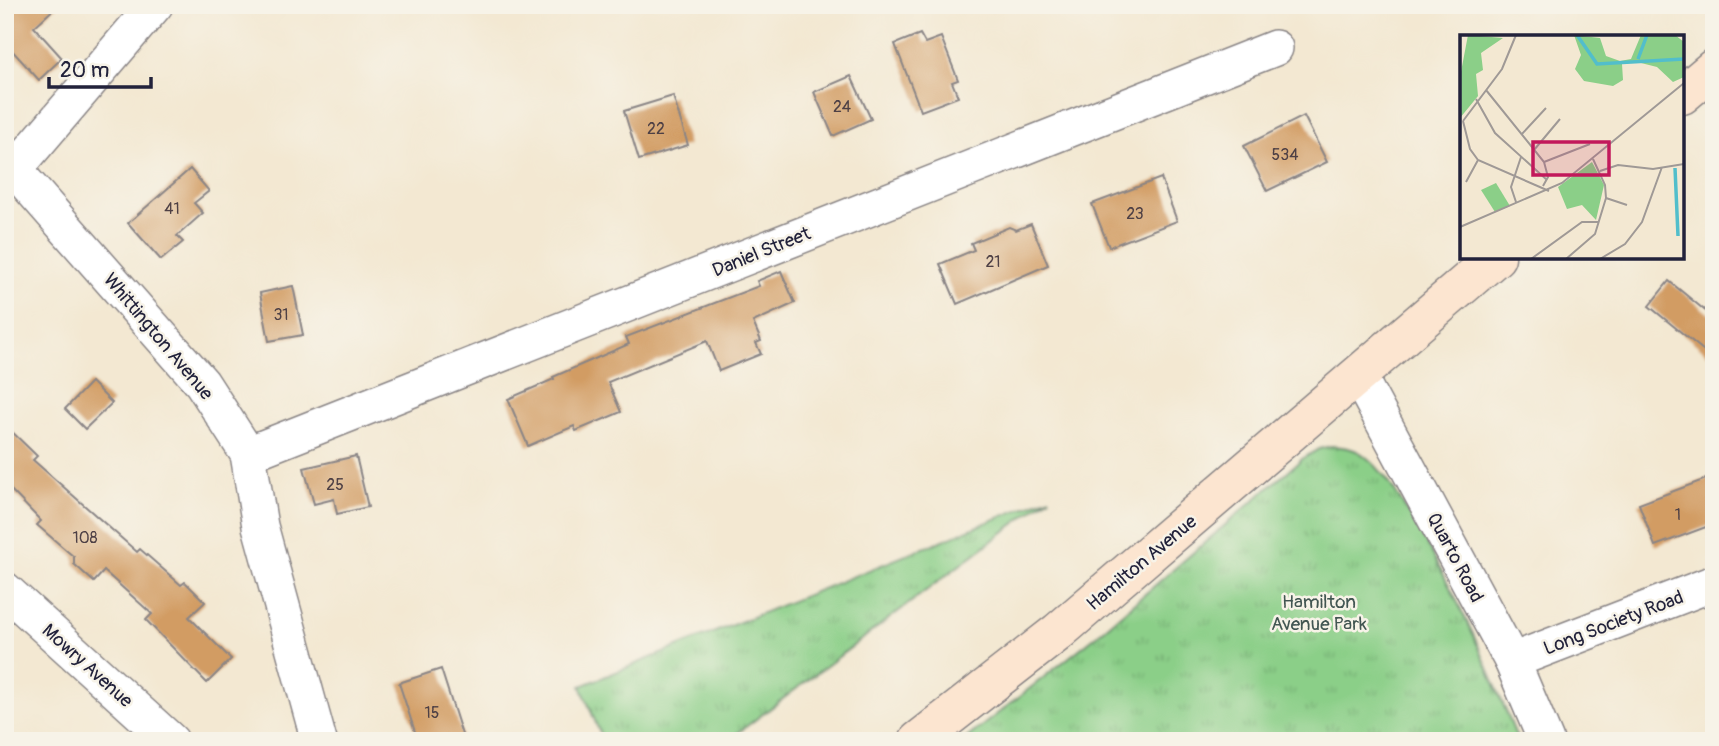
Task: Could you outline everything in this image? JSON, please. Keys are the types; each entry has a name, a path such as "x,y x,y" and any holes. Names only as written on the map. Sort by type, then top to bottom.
{"main road":[{"path":"1684,93 1714,68"},
{"name":"Hamilton Avenue","path":"918,741 1058,632 1494,259"}],"street":[{"path":"10,164 155,5"},
{"name":"Daniel Street","path":"248,454 1275,48"},
{"name":"Whittington Avenue","path":"10,164 202,383 248,454 260,526 319,741"},
{"name":"Quarto Road","path":"1359,377 1511,661 1546,741"},
{"name":"Long Society Road","path":"1511,661 1714,583"},
{"name":"Mowry Avenue","path":"5,590 171,741"}],"green space":[{"name":"Hamilton Avenue Park","path":"1331,446 1350,448 1362,454 1380,470 1396,493 1456,599 1518,741 963,741 1096,636 1302,459 1319,449"},
{"path":"1050,497 727,741 603,741 581,686"}],"building":[{"path":"5,5 58,5 34,27 62,58 39,80 10,48 5,52"},
{"path":"920,34 925,43 941,37 958,80 952,82 958,97 921,111 895,44"},
{"path":"851,76 871,119 833,136 814,92"},
{"path":"673,96 688,145 639,160 624,111"},
{"path":"1304,116 1327,162 1267,191 1244,146"},
{"path":"190,169 209,191 194,203 203,213 177,236 183,242 161,260 128,223"},
{"path":"1161,178 1177,221 1109,247 1092,204"},
{"path":"1031,224 1048,265 957,304 940,264 974,250 971,243 1009,227 1016,230"},
{"path":"781,271 795,303 753,322 761,341 756,343 761,354 719,371 707,341 608,382 621,412 576,431 574,426 528,446 508,399 629,344 626,337 759,286 757,281"},
{"path":"1669,281 1714,318 1714,359 1649,306"},
{"path":"293,286 303,335 269,341 260,293"},
{"path":"91,382 112,403 85,429 65,409"},
{"path":"5,425 37,456 33,460 137,552 140,549 181,585 185,582 205,602 189,617 231,659 207,683 146,620 152,614 104,571 94,582 74,564 74,557 37,525 41,521 7,486 5,488"},
{"path":"356,456 368,507 337,514 334,499 314,504 304,468"},
{"path":"1714,476 1714,524 1655,546 1639,504"},
{"path":"441,669 464,741 418,741 399,683"}]}
